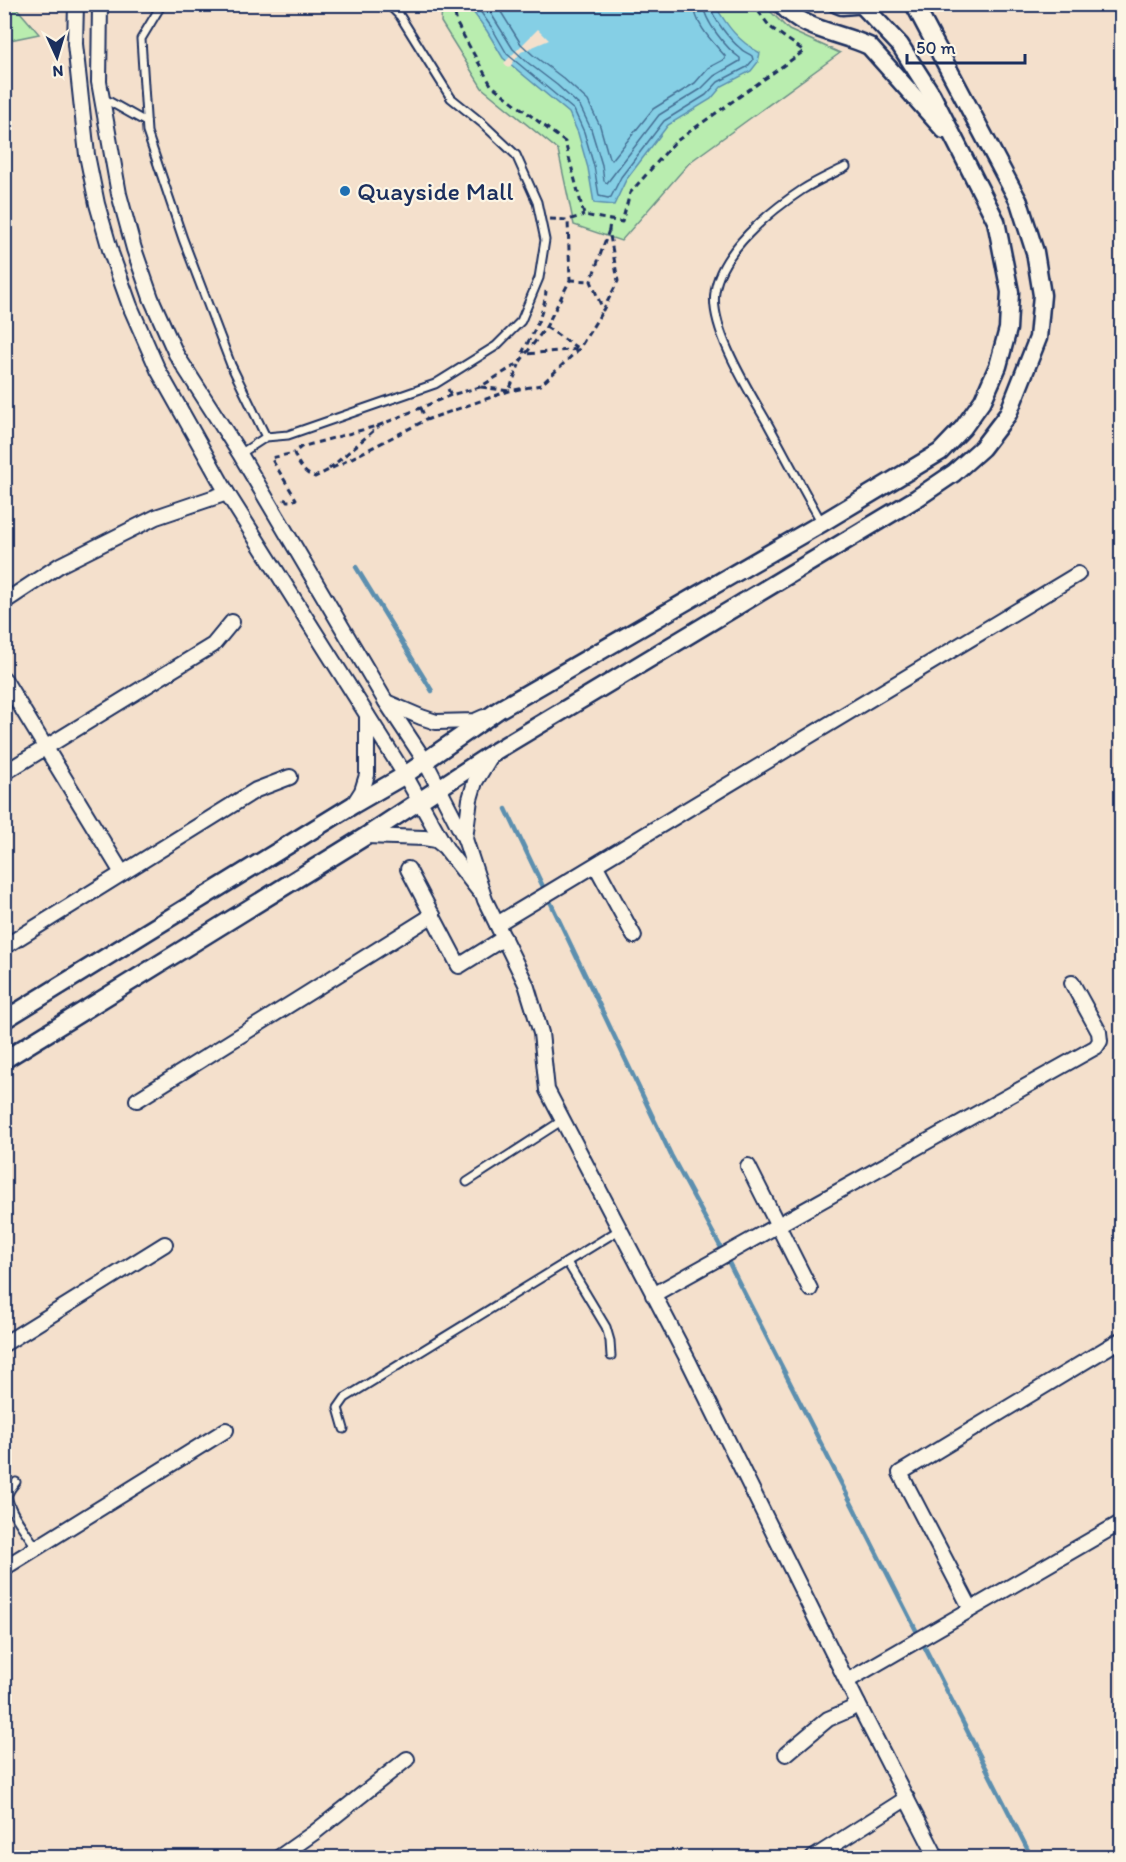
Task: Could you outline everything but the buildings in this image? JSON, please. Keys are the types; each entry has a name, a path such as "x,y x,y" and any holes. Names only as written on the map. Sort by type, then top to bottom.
{"street":[{"path":"76,4 75,44 87,155 97,204 130,306 158,370 227,492 405,775 447,850 485,900"},
{"path":"100,4 99,82 119,194 134,249 151,298 176,354 240,454 386,702 424,761 465,839 485,900 526,984 541,1033 548,1090 689,1362 847,1681 854,1707 907,1798 937,1857"},
{"path":"781,4 789,14 809,26 854,39 869,46 958,146"},
{"path":"4,1020 405,775 500,709 940,452 963,428 983,400 998,366 1008,329 1010,292 996,221 932,95 900,45 865,5 837,4"},
{"path":"4,1060 366,836 494,752 917,498 954,473 982,448 1008,414 1038,338 1042,296 1035,252 1018,202 914,4"},
{"path":"4,602 60,566 146,522 227,492"},
{"path":"497,924 1078,574"},
{"path":"4,773 213,645 232,622"},
{"path":"4,679 122,873"},
{"path":"386,702 436,722 475,721 500,709"},
{"path":"353,805 362,791 367,775 367,715"},
{"path":"465,839 470,799 475,782 494,752"},
{"path":"4,947 256,790 290,777"},
{"path":"366,836 436,840 447,850"},
{"path":"596,866 634,936"},
{"path":"408,869 459,966 504,938"},
{"path":"137,1100 433,915"},
{"path":"653,1295 1099,1045 1101,1037 1099,1032 1072,983"},
{"path":"748,1166 810,1289"},
{"path":"4,1344 165,1244"},
{"path":"971,1609 900,1473 1122,1339"},
{"path":"4,1568 226,1430"},
{"path":"847,1681 1122,1522"},
{"path":"786,1754 828,1719 854,1707"},
{"path":"278,1857 315,1832 407,1759"},
{"path":"813,1857 907,1798"}],"lane":[{"path":"162,4 141,39 147,132 231,365 266,437"},
{"path":"240,454 266,437 288,435 435,384 496,346 521,321 539,278 545,240 537,202 516,155 451,98 400,16 388,4"},
{"path":"101,96 146,122"},
{"path":"822,523 733,360 717,321 714,294 720,271 739,245 772,212 803,190 846,167"},
{"path":"468,1182 563,1120"},
{"path":"344,1429 338,1408 345,1398 619,1230"},
{"path":"567,1262 606,1327 611,1356"},
{"path":"16,1482 8,1497 11,1508 37,1548"}],"path":[{"path":"453,4 457,24 492,85 565,142 584,215"},
{"path":"541,219 568,220 584,215 622,222 630,193 675,142 804,51 770,27 753,4"},
{"path":"509,391 519,363 546,327 570,280 568,220"},
{"path":"603,310 591,281 609,230 610,220"},
{"path":"294,453 297,463 309,475 315,477 426,420 509,391 541,385 579,349 618,281 609,230"},
{"path":"526,354 523,351 538,323 545,301 547,284 539,278"},
{"path":"570,280 591,281"},
{"path":"546,327 579,349"},
{"path":"526,354 579,349"},
{"path":"281,496 287,501 296,499 271,458 294,453 301,447 380,425 451,395 480,387 519,363"},
{"path":"442,379 451,395"},
{"path":"480,387 509,391"},
{"path":"421,408 426,420"},
{"path":"324,474 380,425"}],"green space":[{"path":"5,4 14,5 39,34 5,41"},
{"path":"442,5 764,5 789,30 840,53 690,162 621,241 574,225 558,150 482,88 441,22"}],"water":[{"path":"468,5 715,5 734,32 760,53 758,62 751,71 722,86 711,99 668,125 626,180 614,205 594,203 588,168 578,133 569,113 503,58"}],"pier":[{"path":"538,29 549,40 521,52 509,68 504,63"}],"waterway":[{"path":"356,567 432,691"},
{"path":"506,809 671,1155 726,1257 1032,1858"}],"place":[{"name":"Quayside Mall","path":"345,191"}]}
